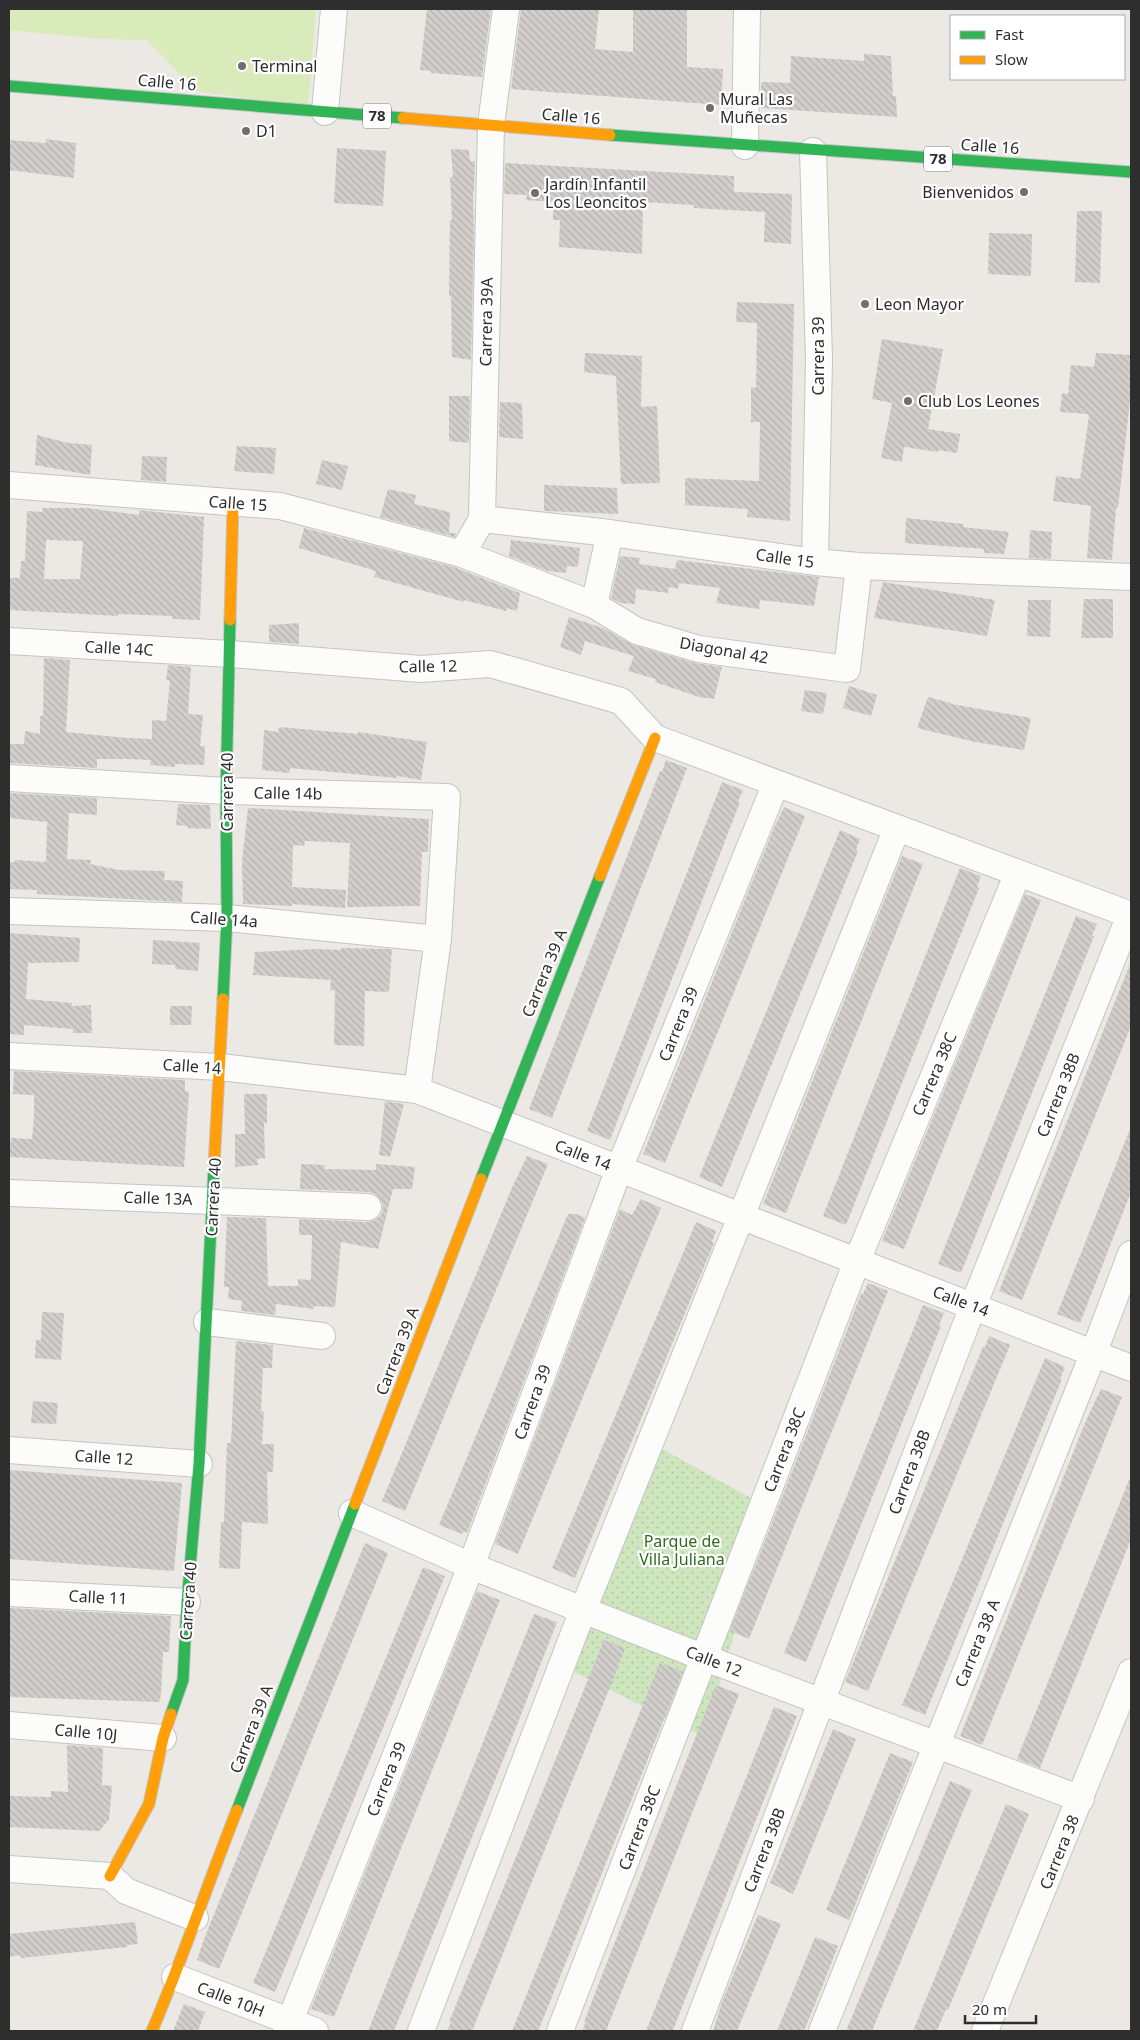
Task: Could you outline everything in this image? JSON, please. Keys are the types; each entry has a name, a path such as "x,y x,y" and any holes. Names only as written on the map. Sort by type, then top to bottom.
{"main road":[{"name":"Calle 16","path":"9,86 745,146 1131,172"},
{"name":"Carrera 40","path":"110,1876 149,1804 162,1738 183,1680 186,1602 199,1464 227,918 226,791 233,503"},
{"name":"Carrera 39 A","path":"152,2031 175,1978 195,1918 502,1124 655,738"}],"street":[{"path":"325,112 334,9"},
{"name":"Carrera 39A","path":"482,519 491,125 506,9"},
{"path":"745,146 747,9"},
{"name":"Carrera 39","path":"813,151 819,359 815,562"},
{"name":"Calle 15","path":"9,485 280,506 462,554 594,605"},
{"path":"462,554 482,519"},
{"name":"Calle 15","path":"482,519 610,533 815,562 859,566 1131,577"},
{"path":"594,605 610,533"},
{"name":"Diagonal 42","path":"594,605 637,630 699,649 846,670 859,566"},
{"name":"Calle 14C","path":"9,641 230,654"},
{"name":"Calle 12","path":"230,654 421,669 490,664 621,701 655,738"},
{"path":"655,738 1131,915"},
{"name":"Calle 14b","path":"9,778 226,791 447,797 438,938"},
{"name":"Carrera 39","path":"288,2026 471,1566 619,1169 776,783"},
{"path":"421,2031 583,1610 897,828"},
{"name":"Carrera 38C","path":"560,2031 857,1261 1018,873"},
{"name":"Calle 14a","path":"9,911 227,918 438,938"},
{"name":"Carrera 38B","path":"695,2031 973,1306 1131,915"},
{"path":"417,1090 438,938"},
{"name":"Calle 14","path":"9,1056 220,1067 417,1090 1131,1368"},
{"name":"Calle 13A","path":"9,1193 368,1207"},
{"name":"Carrera 38 A","path":"822,2031 1094,1352 1131,1254"},
{"path":"206,1322 322,1336"},
{"name":"Calle 12","path":"9,1450 199,1464"},
{"name":"Calle 12","path":"352,1513 471,1566 705,1658 1081,1799"},
{"name":"Calle 11","path":"9,1593 186,1602"},
{"name":"Carrera 38","path":"985,2031 1081,1799 1131,1672"},
{"name":"Calle 10J","path":"9,1725 162,1738"},
{"path":"9,1869 110,1876 126,1891 195,1918"},
{"name":"Calle 10H","path":"175,1978 288,2026 315,2031"}],"green space":[{"name":"Terminal","path":"9,9 316,9 308,107 196,91 147,40 101,39 9,30"},
{"name":"Parque de Villa Juliana","path":"637,1435 771,1509 704,1737 574,1672"}],"building":[{"path":"427,9 491,9 482,77 431,73 431,71 420,70"},
{"path":"521,9 599,9 595,49 633,52 633,9 687,9 687,67 723,69 721,105 511,89"},
{"path":"864,54 891,56 893,96 896,96 897,117 761,108 761,82 790,83 791,56 864,61"},
{"path":"46,139 76,143 74,178 9,170 9,140 46,143"},
{"path":"337,148 386,151 383,206 334,203"},
{"path":"451,149 469,150 470,161 475,161 471,360 452,357 451,296 449,296 450,220 452,220 450,177 453,177"},
{"path":"505,163 734,176 734,192 792,194 791,244 764,242 765,212 694,208 694,205 643,202 642,254 559,247 560,220 553,220 553,202 526,200 527,195 504,194"},
{"path":"1077,211 1102,211 1100,283 1075,282"},
{"path":"989,233 1032,234 1031,276 988,274"},
{"path":"737,302 794,304 790,521 747,517 748,509 685,505 685,478 759,481 760,422 751,422 751,387 756,388 757,323 736,322"},
{"name":"Club Los Leones","path":"882,339 943,349 928,429 960,434 957,453 904,447 902,462 881,458 892,403 872,399"},
{"path":"585,353 642,356 641,407 657,406 660,483 621,484 616,376 584,372"},
{"path":"1096,353 1131,355 1131,392 1118,508 1116,508 1112,560 1087,558 1091,506 1053,501 1056,476 1080,479 1089,416 1088,414 1060,412 1062,393 1068,394 1071,365 1094,367"},
{"path":"449,396 470,396 469,443 449,441"},
{"path":"500,402 522,403 523,439 499,437"},
{"path":"37,435 68,443 92,445 90,475 35,465"},
{"path":"237,446 276,448 274,474 234,471"},
{"path":"142,456 167,457 166,482 141,480"},
{"path":"322,460 348,466 342,490 316,484"},
{"path":"544,485 617,488 618,514 544,511"},
{"path":"388,489 416,495 414,504 450,512 449,533 456,533 455,537 380,517"},
{"path":"43,508 87,508 139,515 139,510 204,517 200,620 172,619 172,616 118,614 118,616 9,610 9,578 20,578 21,561 25,561 27,511 42,512","holes":["46,540 83,541 80,579 44,579"]},
{"path":"906,518 964,524 963,527 1009,532 1004,554 984,553 984,549 905,543"},
{"path":"304,528 454,567 520,593 517,611 507,608 506,611 464,600 464,602 374,577 376,571 299,548"},
{"path":"1030,530 1052,532 1051,559 1029,558"},
{"path":"511,540 580,548 578,567 567,566 566,573 547,571 509,556"},
{"path":"620,556 640,558 639,564 675,569 677,560 819,577 814,606 760,600 759,609 716,603 720,588 679,583 678,589 669,587 668,593 636,589 635,604 620,603 611,598"},
{"path":"883,582 995,600 987,636 874,618"},
{"path":"1084,599 1113,599 1113,638 1081,638"},
{"path":"1028,600 1051,600 1050,637 1027,636"},
{"path":"569,617 603,628 633,645 695,663 722,667 714,699 699,697 655,682 656,679 628,671 634,656 585,641 581,655 560,647"},
{"path":"299,623 299,644 269,642 269,625"},
{"path":"44,658 70,660 66,732 127,738 152,739 152,720 166,721 170,681 166,680 168,665 191,667 188,714 203,715 200,746 205,746 204,765 175,764 175,767 150,765 151,760 126,759 97,759 97,768 9,763 9,744 24,744 25,731 40,734 40,716 43,716"},
{"path":"849,686 877,695 871,716 843,708"},
{"path":"805,690 827,693 823,714 801,711"},
{"path":"928,697 951,704 1031,718 1024,750 975,742 917,728"},
{"path":"279,727 358,734 358,732 427,742 421,780 397,776 396,778 290,768 289,773 262,770 264,730 278,732"},
{"path":"666,760 687,768 552,1118 529,1109 660,771 662,772"},
{"path":"722,782 743,790 738,801 740,802 610,1140 587,1131"},
{"path":"9,793 97,798 97,815 69,813 67,859 91,860 90,864 119,870 165,871 164,880 183,881 182,902 37,894 37,890 9,889 9,862 15,862 15,860 46,862 47,822 9,818"},
{"path":"178,804 210,805 211,829 187,828 188,826 176,825"},
{"path":"784,807 805,816 665,1163 643,1154 773,830"},
{"path":"248,808 429,819 428,852 422,852 420,906 347,907 350,843 305,841 304,846 293,845 292,887 346,890 345,908 292,904 292,906 243,904 242,861"},
{"path":"840,830 860,839 856,850 858,851 722,1187 699,1177"},
{"path":"902,856 923,864 786,1213 763,1204"},
{"path":"960,868 981,876 977,887 979,888 846,1225 823,1216"},
{"path":"1025,894 1041,900 904,1249 882,1241"},
{"path":"1076,916 1097,924 1092,936 1094,936 961,1273 938,1264"},
{"path":"9,933 80,938 79,962 28,963 26,999 72,1003 72,1006 91,1005 92,1033 73,1033 73,1029 24,1025 24,1035 9,1034"},
{"path":"153,940 200,943 198,971 175,969 175,965 152,964"},
{"path":"341,948 392,949 389,992 365,991 364,1046 334,1045 335,991 330,990 331,980 253,975 255,952 316,949 341,950"},
{"path":"1130,964 1131,1026 1022,1300 999,1291"},
{"path":"170,1006 192,1006 191,1025 170,1025"},
{"path":"14,1071 185,1080 185,1091 189,1092 184,1167 9,1157 11,1138 32,1139 34,1117 34,1095 13,1094"},
{"path":"244,1094 267,1094 267,1123 264,1123 265,1158 257,1159 258,1165 235,1167 235,1134 245,1134"},
{"path":"385,1101 404,1104 390,1157 379,1155"},
{"path":"1130,1129 1131,1192 1080,1323 1057,1314"},
{"path":"527,1156 548,1164 405,1511 382,1501 511,1190"},
{"path":"301,1164 325,1165 324,1169 376,1170 376,1164 415,1167 412,1189 393,1189 378,1249 341,1242 335,1307 314,1306 314,1309 276,1304 275,1315 241,1311 242,1301 228,1299 229,1287 224,1287 227,1217 266,1218 268,1286 298,1286 298,1279 311,1280 312,1235 299,1235 299,1219 367,1222 375,1220 381,1215 383,1208 381,1200 376,1194 369,1192 300,1189"},
{"path":"641,1199 661,1208 518,1554 495,1544 620,1209 632,1215"},
{"path":"568,1214 576,1214 585,1218 467,1533 464,1531 462,1534 439,1525"},
{"path":"696,1222 716,1231 712,1242 714,1243 575,1578 552,1568"},
{"path":"868,1283 888,1291 749,1639 730,1631 861,1294 863,1294"},
{"path":"923,1305 944,1313 939,1325 941,1326 806,1662 784,1653"},
{"path":"42,1312 64,1313 61,1360 35,1358 36,1340 41,1340"},
{"path":"989,1336 1010,1345 868,1691 845,1682"},
{"path":"236,1341 273,1345 272,1368 263,1368 261,1411 264,1412 262,1444 274,1444 273,1472 267,1472 268,1524 242,1522 240,1569 219,1568 221,1522 224,1522 227,1443 231,1443"},
{"path":"1045,1358 1065,1367 1060,1379 1062,1379 925,1715 902,1705"},
{"path":"1101,1389 1122,1397 982,1745 960,1736 1085,1423"},
{"path":"33,1401 58,1403 56,1424 31,1423"},
{"path":"9,1470 182,1483 174,1571 9,1559"},
{"path":"1131,1475 1131,1539 1040,1768 1017,1759"},
{"path":"365,1543 388,1553 219,1969 197,1960 204,1939"},
{"path":"423,1567 445,1576 275,1992 253,1983"},
{"path":"477,1591 500,1600 334,2017 311,2009"},
{"path":"9,1608 171,1616 169,1652 163,1652 161,1696 159,1702 9,1697"},
{"path":"534,1614 557,1622 510,1743 394,2031 368,2031"},
{"path":"604,1640 625,1648 472,2031 447,2031 451,2022 449,2022"},
{"path":"660,1662 683,1672 538,2031 512,2031"},
{"path":"716,1685 739,1694 606,2031 582,2031 602,1975"},
{"path":"774,1707 797,1716 673,2031 646,2031"},
{"path":"833,1729 856,1739 793,1894 770,1883"},
{"path":"67,1745 103,1748 102,1785 112,1786 109,1820 99,1831 9,1827 9,1796 51,1797 51,1791 68,1792"},
{"path":"890,1753 913,1762 849,1920 826,1910"},
{"path":"950,1781 972,1790 872,2031 846,2031"},
{"path":"1006,1804 1029,1814 948,2010 946,2009 937,2031 913,2031"},
{"path":"758,1915 781,1924 737,2031 713,2031 722,2002"},
{"path":"135,1922 138,1944 127,1945 127,1947 21,1958 20,1955 9,1957 9,1934"},
{"path":"815,1937 838,1946 824,1982 804,2031 777,2031"},
{"path":"184,2004 205,2012 198,2031 173,2031"}],"traffic: fast":[{"path":"9,86 403,118"},
{"path":"610,135 1131,172"},
{"path":"223,999 227,918 226,791 230,620"},
{"path":"481,1179 600,876"},
{"path":"171,1714 183,1680 187,1602 199,1464 214,1166"},
{"path":"237,1810 355,1504"}],"traffic: slow":[{"path":"403,118 610,135"},
{"path":"230,620 233,503"},
{"path":"600,876 655,738"},
{"path":"214,1166 223,999"},
{"path":"355,1504 481,1179"},
{"path":"110,1876 149,1804 163,1738 171,1714"},
{"path":"152,2031 237,1810"}],"place":[{"name":"Terminal","path":"242,66"},
{"name":"Mural Las Muñecas","path":"710,108"},
{"name":"D1","path":"246,131"},
{"name":"Bienvenidos","path":"1024,192"},
{"name":"Jardín Infantil Los Leoncitos","path":"535,193"},
{"name":"Leon Mayor","path":"865,304"},
{"name":"Club Los Leones","path":"908,401"}]}
